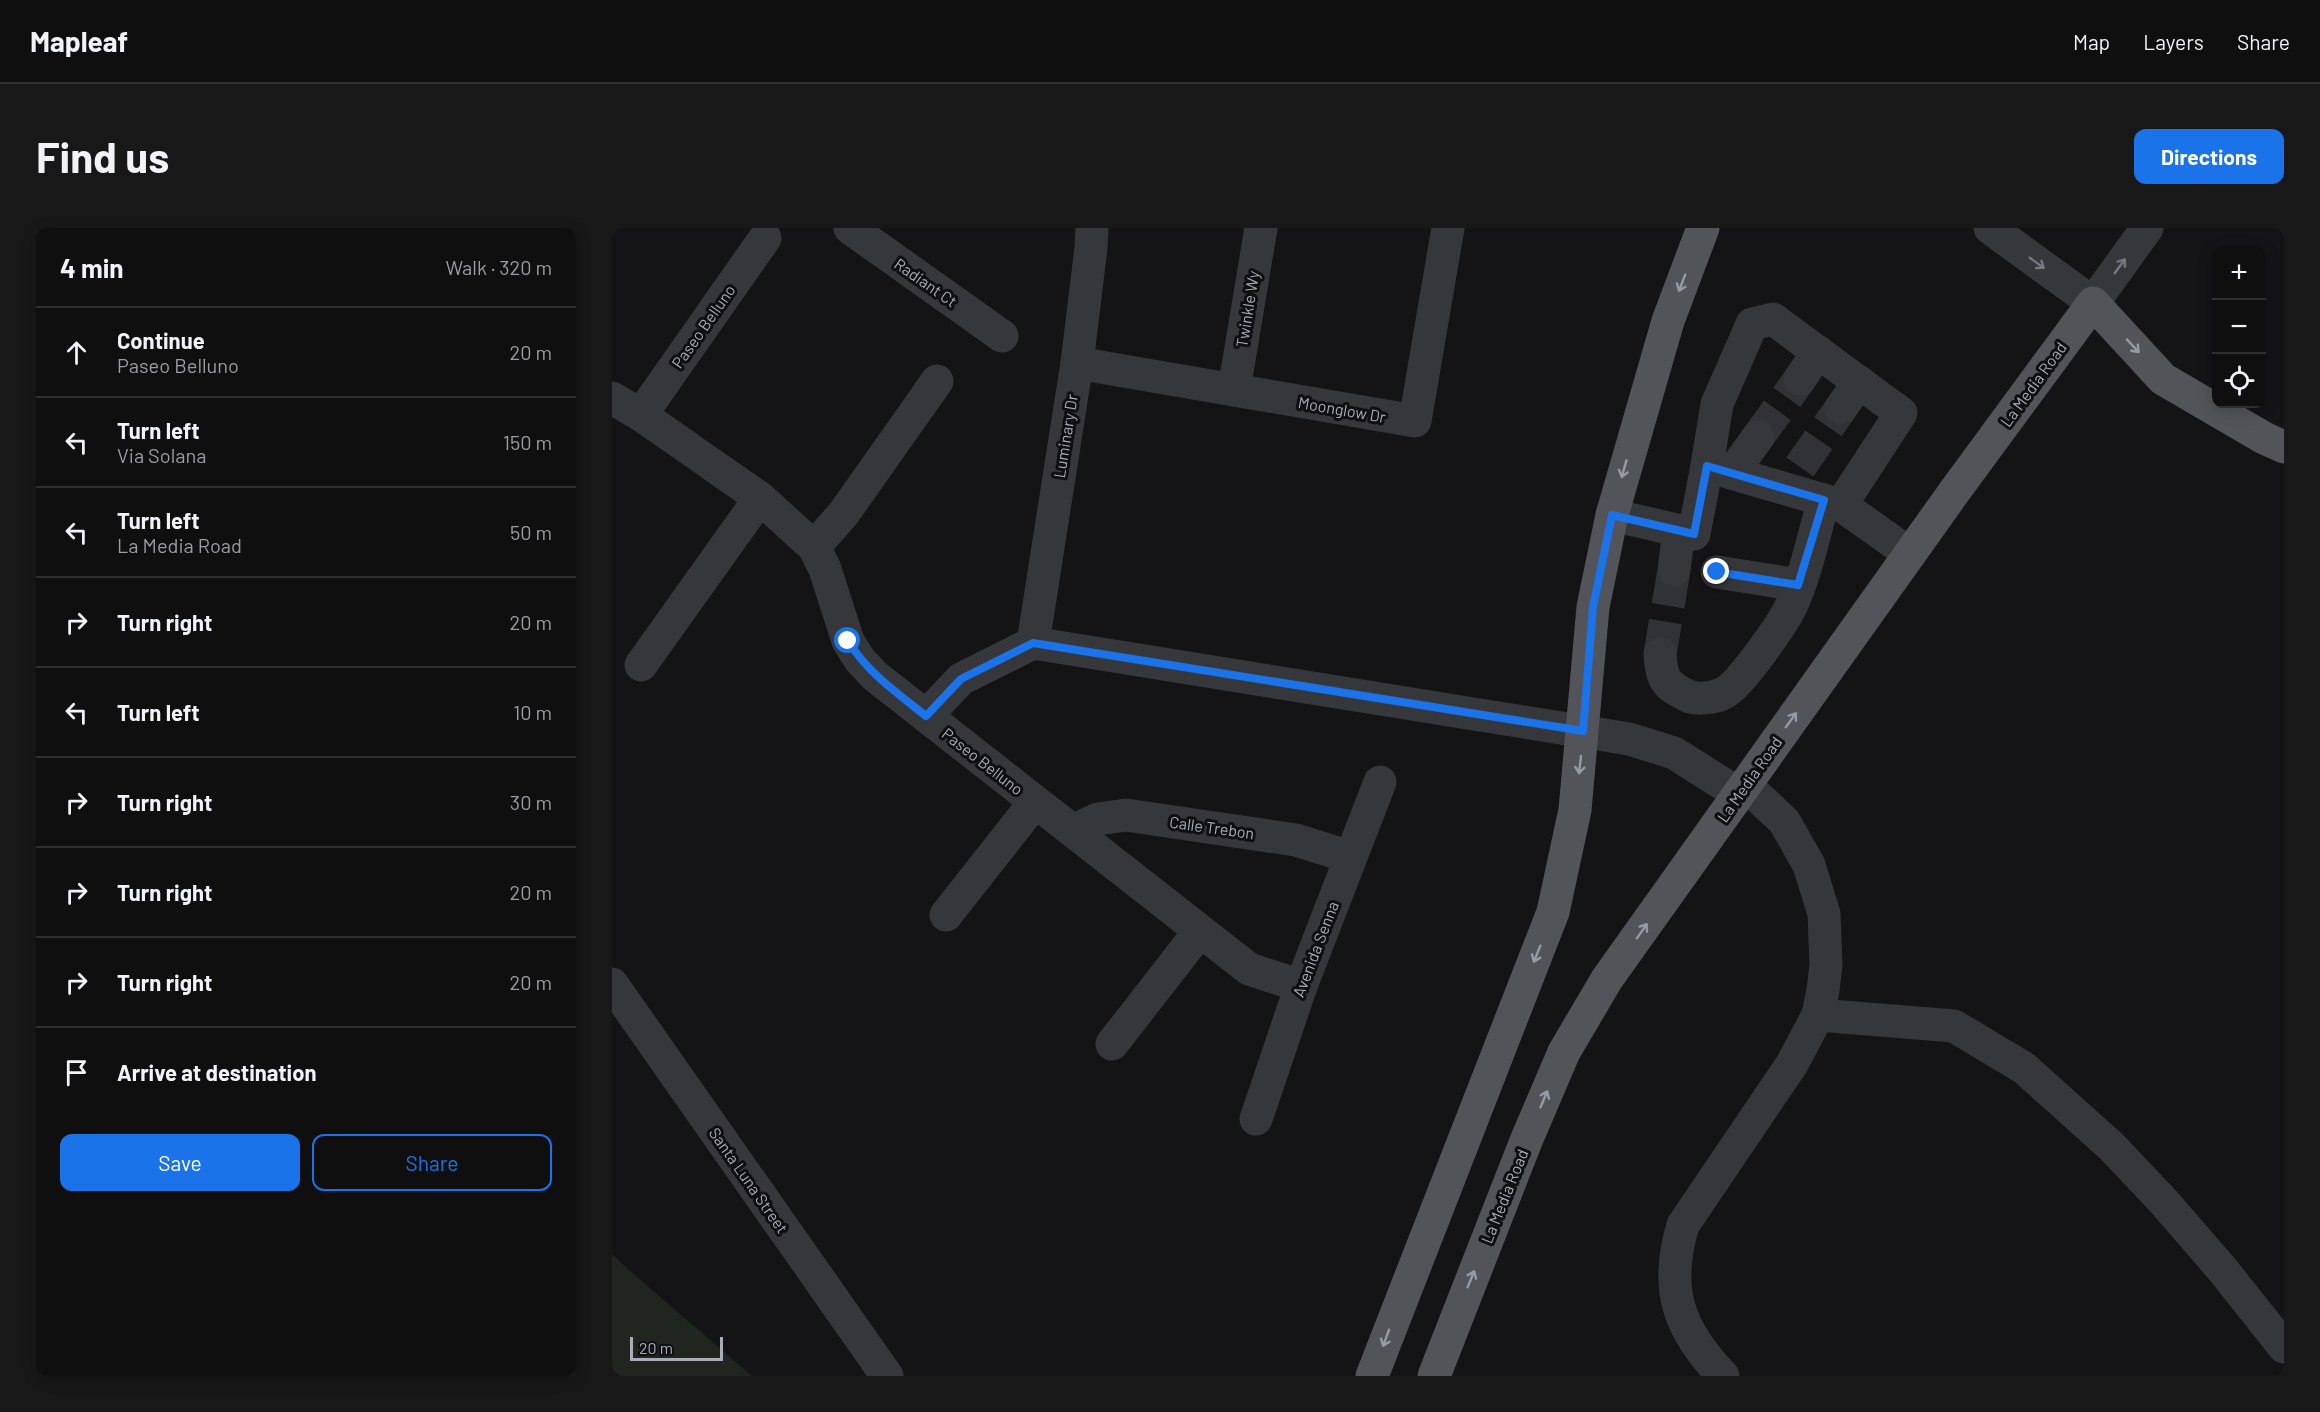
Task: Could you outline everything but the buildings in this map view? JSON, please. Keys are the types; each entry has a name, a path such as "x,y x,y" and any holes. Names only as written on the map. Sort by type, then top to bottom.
{"main road":[{"path":"1372,1376 1553,912 1575,810 1593,607 1612,515 1668,321 1703,228"},
{"path":"2093,303 2163,379 2284,447"},
{"name":"La Media Road","path":"1434,1376 1526,1141 1564,1052 1607,980 1910,554 2093,303"}],"street":[{"name":"Radiant Ct","path":"850,228 1002,336"},
{"name":"Luminary Dr","path":"1033,643 1077,363 1092,228"},
{"name":"Twinkle Wy","path":"1233,390 1261,228"},
{"name":"Moonglow Dr","path":"1077,363 1415,421 1448,228"},
{"path":"1990,228 2093,303"},
{"name":"La Media Road","path":"2093,303 2147,228"},
{"name":"Paseo Belluno","path":"640,415 765,238"},
{"path":"1612,515 1694,534 1720,470 1717,404 1752,324 1773,319 1818,352 1850,395 1901,413 1833,503 1787,614 1738,680 1723,694 1694,699 1670,687 1662,674 1660,654"},
{"path":"1800,379 1818,352"},
{"path":"814,547 844,513 938,381"},
{"name":"Paseo Belluno","path":"612,398 760,498 814,547 825,569 844,631 860,660 875,676 1249,969 1301,986"},
{"path":"1720,470 1758,436"},
{"path":"1720,470 1792,478 1910,554"},
{"path":"641,665 760,498"},
{"path":"1674,570 1679,531"},
{"path":"1717,572 1798,585"},
{"path":"926,716 961,679 1033,643 1629,739 1674,753 1742,789 1784,821 1798,842 1818,889 1824,914 1826,965 1818,1015 1792,1064 1683,1225 1674,1262 1677,1300 1684,1323 1696,1345 1724,1376"},
{"name":"Avenida Senna","path":"1256,1119 1301,986 1380,782"},
{"name":"Paseo Belluno","path":"946,915 1035,802"},
{"name":"Calle Trebon","path":"1073,831 1098,819 1126,815 1296,840 1350,856"},
{"path":"1112,1044 1200,931"},
{"name":"Santa Luna Street","path":"612,984 887,1376"},
{"path":"1818,1015 1954,1026 2024,1068 2112,1147 2164,1202 2284,1347"}],"shaded area":[{"path":"612,1254 630,1271 752,1376 612,1376"}],"tunnel":[{"path":"1758,437 1800,379"},
{"path":"1800,467 1841,408"},
{"path":"1660,654 1674,570"}],"route":[{"path":"848,641 860,660 875,676 926,716 961,679 1033,643 1583,731 1593,607 1612,515 1694,534 1707,466 1824,500 1798,585 1717,572"}]}
